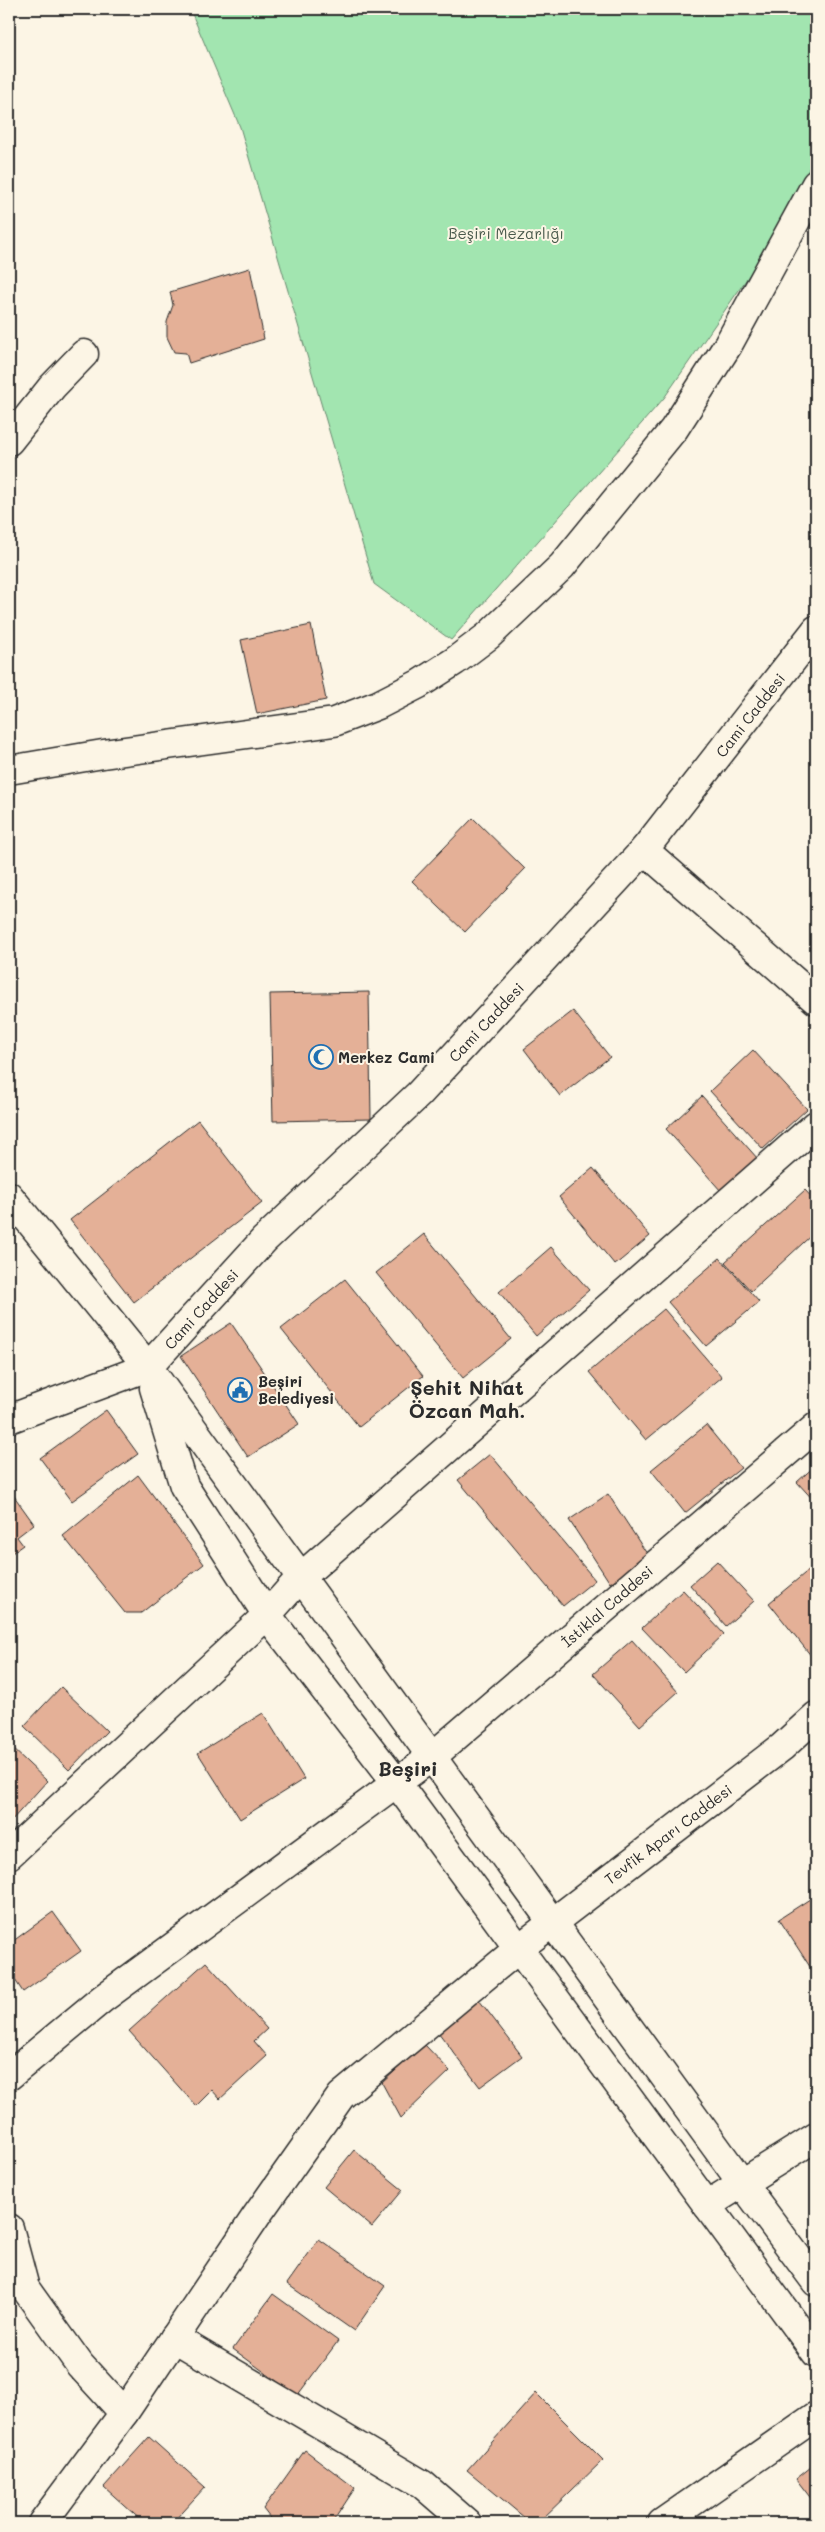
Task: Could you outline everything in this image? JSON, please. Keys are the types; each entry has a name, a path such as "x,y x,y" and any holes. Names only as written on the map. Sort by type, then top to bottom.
{"street":[{"path":"9,770 103,754 334,722 386,701 419,684 455,661 488,636 562,566 674,430 732,337 816,184"},
{"path":"9,441 52,388 84,354"},
{"name":"Cami Caddesi","path":"9,1419 148,1368 264,1240 420,1094 644,850 816,630"},
{"path":"644,850 816,1000"},
{"path":"9,1856 268,1615 300,1578 816,1125"},
{"path":"9,1196 148,1368 816,2282"},
{"path":"148,1368 184,1486 268,1615 396,1782 816,2353"},
{"name":"İstiklal Caddesi","path":"9,2076 102,1999 433,1756 816,1426"},
{"name":"Tevfik Aparı Caddesi","path":"42,2523 124,2413 257,2215 341,2096 518,1949 782,1747 816,1716"},
{"path":"707,2205 816,2137"},
{"path":"9,2228 26,2288 80,2365 124,2413"},
{"path":"174,2338 422,2484 467,2523"},
{"path":"662,2523 816,2416"}],"green space":[{"name":"Beşiri Mezarlığı","path":"190,9 816,9 816,152 804,180 757,264 664,398 451,640 374,584 240,127"}],"building":[{"path":"250,268 264,339 189,363 186,353 174,352 167,337 167,322 173,305 170,292"},
{"path":"311,625 326,700 257,714 241,640"},
{"path":"816,651 816,666 809,659"},
{"path":"473,818 525,869 465,932 412,881"},
{"name":"Merkez Cami","path":"369,992 371,1119 273,1121 270,994"},
{"path":"573,1011 610,1057 560,1096 524,1049"},
{"path":"753,1050 807,1109 763,1149 710,1091"},
{"path":"702,1096 758,1159 721,1191 666,1129"},
{"path":"198,1120 262,1203 134,1302 70,1220"},
{"path":"593,1168 650,1236 615,1265 559,1197"},
{"path":"805,1190 816,1202 816,1231 751,1291 725,1262"},
{"path":"424,1234 511,1339 463,1378 376,1273"},
{"path":"551,1247 589,1290 536,1336 499,1292"},
{"path":"720,1258 759,1302 706,1346 668,1302"},
{"path":"345,1279 423,1376 359,1427 281,1329"},
{"path":"664,1309 722,1377 646,1440 589,1372"},
{"name":"Beşiri Belediyesi","path":"231,1323 299,1424 248,1457 181,1356"},
{"path":"106,1410 138,1454 72,1501 40,1458"},
{"path":"706,1425 741,1468 685,1513 651,1470"},
{"path":"490,1454 595,1580 563,1606 458,1480"},
{"path":"816,1465 816,1503 797,1482"},
{"path":"138,1475 204,1564 141,1613 125,1613 63,1536"},
{"path":"9,1489 34,1524 17,1537 23,1545 9,1555"},
{"path":"608,1494 649,1557 610,1583 569,1520"},
{"path":"717,1561 754,1601 726,1626 690,1585"},
{"path":"816,1564 816,1662 769,1603"},
{"path":"683,1590 724,1634 684,1672 642,1628"},
{"path":"632,1640 678,1692 640,1726 593,1674"},
{"path":"61,1687 107,1731 69,1770 24,1726"},
{"path":"263,1713 304,1779 240,1819 198,1753"},
{"path":"9,1745 47,1781 11,1821 9,1819"},
{"path":"816,1895 816,1976 779,1919"},
{"path":"53,1912 81,1951 23,1992 9,1971 9,1944"},
{"path":"206,1962 267,2029 254,2041 267,2056 220,2099 212,2090 196,2106 129,2031"},
{"path":"476,1996 522,2056 480,2087 435,2028"},
{"path":"424,2044 450,2071 401,2118 382,2083"},
{"path":"354,2150 403,2190 372,2227 324,2187"},
{"path":"319,2239 385,2286 354,2331 287,2284"},
{"path":"273,2294 338,2341 297,2396 233,2349"},
{"path":"536,2393 603,2460 538,2523 531,2523 467,2470"},
{"path":"149,2437 205,2487 172,2523 144,2523 104,2487"},
{"path":"305,2450 355,2488 332,2523 268,2523 270,2518 263,2509"},
{"path":"816,2463 816,2505 796,2479"}],"place":[{"name":"Merkez Cami","path":"321,1057"},
{"name":"Beşiri Belediyesi","path":"240,1390"}],"district":[{"name":"Şehit Nihat Özcan Mah.","path":"467,1398"},
{"name":"Beşiri","path":"408,1768"}]}
